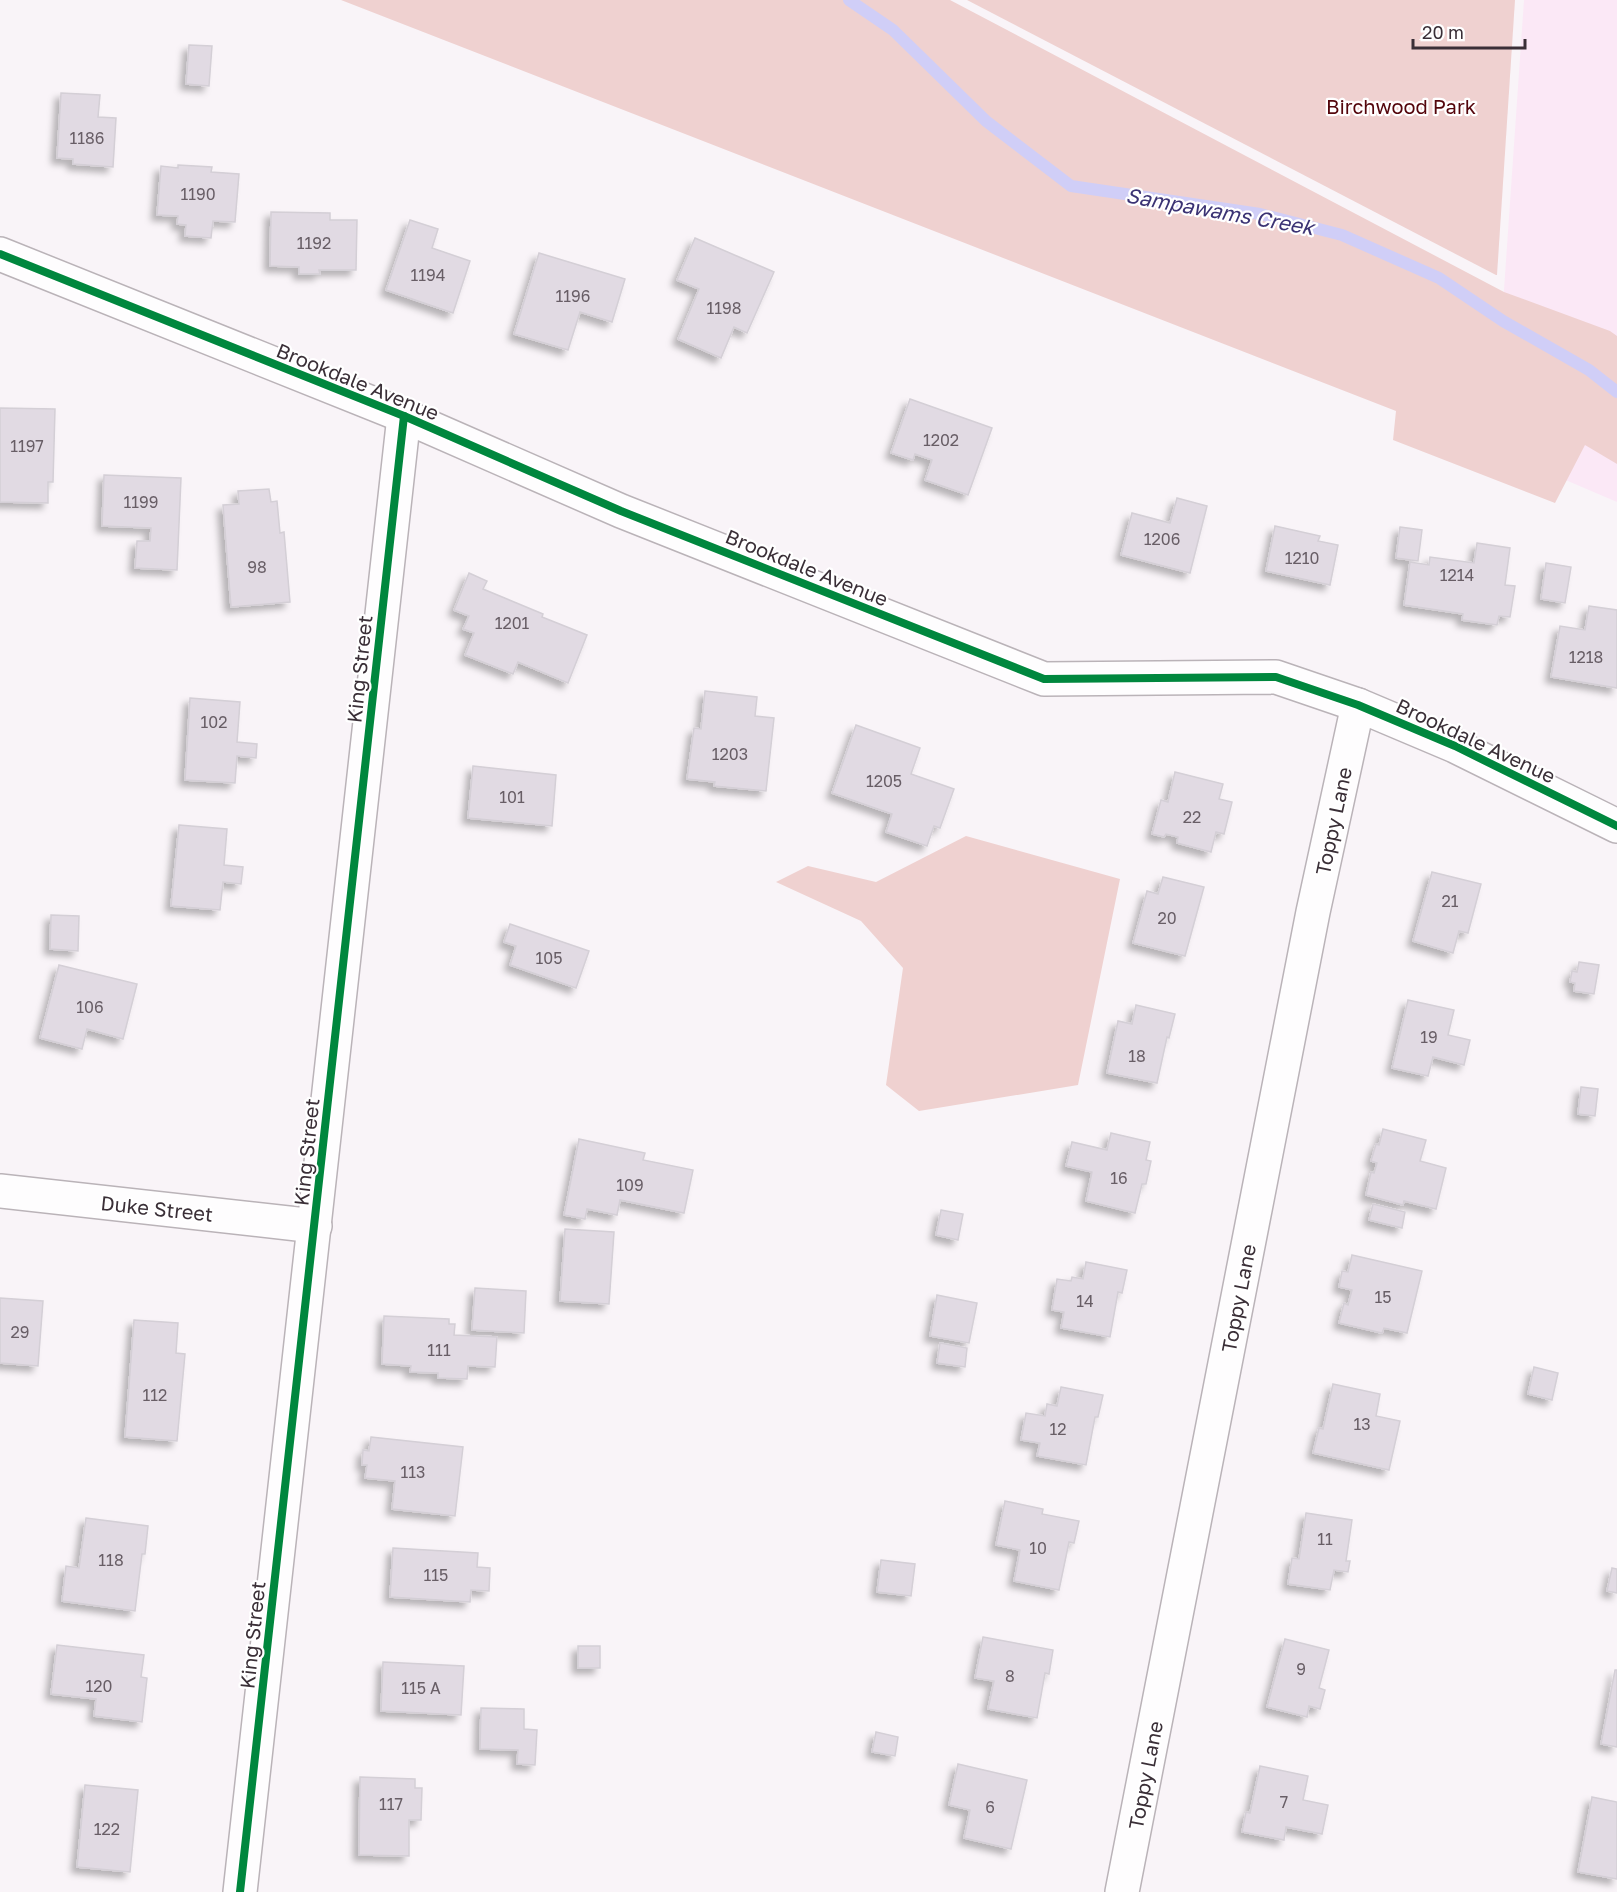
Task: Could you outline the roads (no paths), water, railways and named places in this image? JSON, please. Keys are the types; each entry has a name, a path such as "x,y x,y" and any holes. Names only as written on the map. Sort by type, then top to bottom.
{"street":[{"name":"Brookdale Avenue","path":"0,254 404,416 621,511 1044,679 1276,677 1358,705 1455,746 1617,826"},
{"name":"King Street","path":"240,1892 404,416"},
{"name":"Toppy Lane","path":"1122,1892 1313,912 1358,705"},
{"name":"Duke Street","path":"0,1191 315,1226"}],"waterway":[{"name":"Sampawams Creek","path":"849,0 893,30 986,121 1071,186 1260,214 1342,235 1439,278 1503,321 1589,370 1617,392"}],"park label":[{"name":"Birchwood Park","path":"1401,106"}]}
